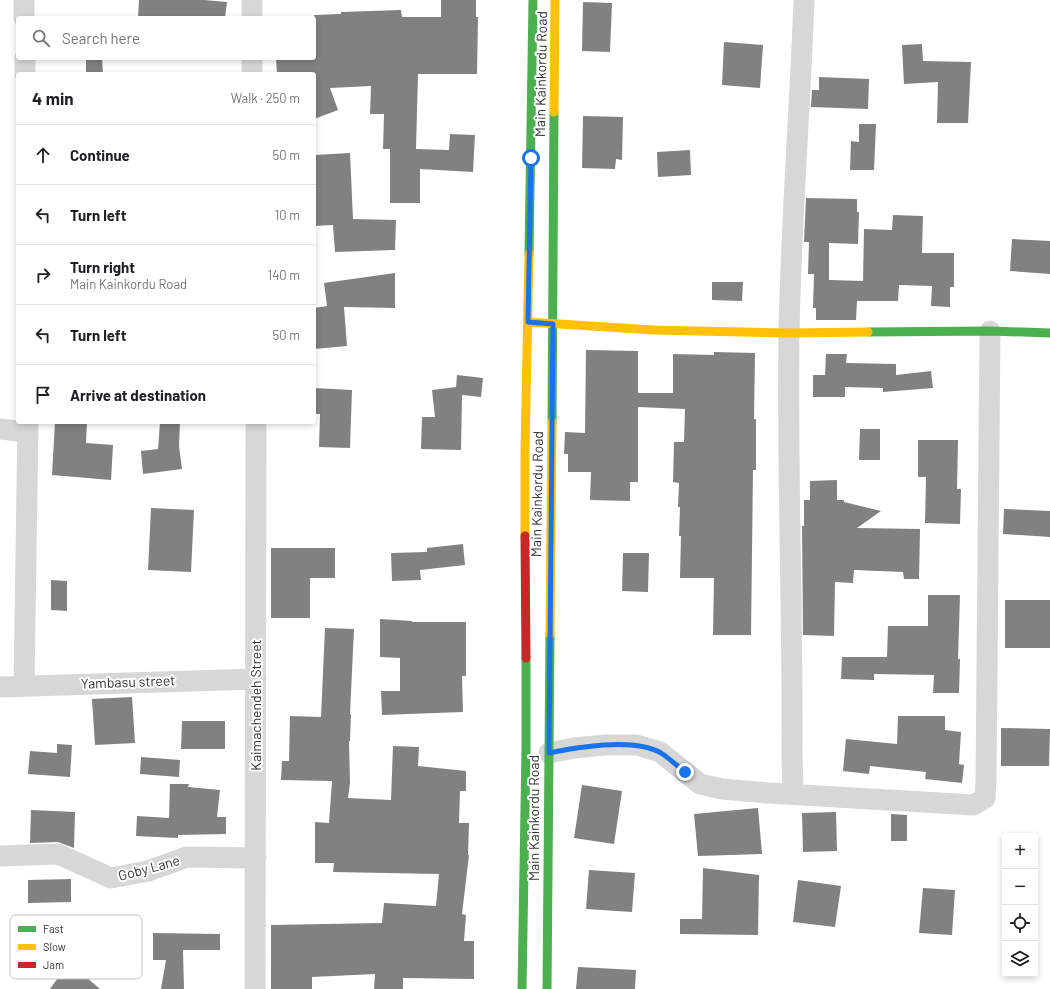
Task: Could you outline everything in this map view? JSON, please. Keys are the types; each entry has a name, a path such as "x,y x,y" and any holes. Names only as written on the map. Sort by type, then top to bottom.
{"main road":[{"path":"522,989 526,749 525,613 528,522 528,322 533,0"},
{"name":"Main Kainkordu Road","path":"547,989 541,946 549,753 544,612 553,324 556,0"},
{"path":"528,322 654,330 789,333 990,331 1050,333"},
{"path":"525,613 544,612"},
{"path":"523,946 541,946"}],"street":[{"path":"24,0 24,16"},
{"path":"252,0 252,16"},
{"path":"793,794 789,333 804,0"},
{"path":"25,60 26,72"},
{"path":"252,60 252,72"},
{"path":"549,753 574,748 605,745 637,745 660,752 700,784 722,789 974,805 985,798 990,331"},
{"name":"Kaimachendeh Street","path":"255,989 256,424"},
{"path":"0,429 28,427 24,686"},
{"name":"Yambasu street","path":"0,687 256,679"},
{"name":"Goby Lane","path":"0,856 58,854 111,878 148,870 187,857 256,858"}],"building":[{"path":"139,0 204,0 227,2 225,16 138,16"},
{"path":"441,0 476,0 476,17 478,17 477,74 418,74 416,149 449,150 450,134 475,135 473,172 420,169 420,203 390,203 390,149 383,149 384,114 370,114 371,86 330,88 338,110 316,118 316,72 277,72 276,60 316,60 316,16 314,15 341,14 341,12 401,10 402,17 441,17"},
{"path":"583,2 612,3 610,52 582,51"},
{"path":"724,42 763,45 760,88 722,85"},
{"path":"922,44 923,61 971,62 968,123 937,123 938,82 904,84 902,45"},
{"path":"86,60 102,60 103,72 86,72"},
{"path":"819,77 869,79 868,109 811,107 812,90 819,90"},
{"path":"583,116 623,117 622,160 616,159 615,169 582,168"},
{"path":"859,124 876,124 874,170 850,170 851,141 859,142"},
{"path":"690,150 691,175 658,177 657,152"},
{"path":"350,153 353,219 396,220 395,250 335,252 333,225 316,226 316,155"},
{"path":"806,198 857,199 857,212 859,212 858,244 829,243 829,280 863,281 864,229 892,230 893,215 923,216 922,253 954,253 954,287 950,287 950,307 931,306 932,286 899,285 898,301 857,301 856,320 816,320 816,308 813,308 814,274 808,274 809,242 804,242"},
{"path":"1012,239 1050,241 1050,274 1010,271"},
{"path":"395,273 395,308 344,307 347,346 316,349 316,308 327,306 324,283"},
{"path":"712,282 743,282 742,301 712,300"},
{"path":"586,350 638,351 638,393 673,393 673,354 714,355 714,352 755,353 754,419 756,419 756,470 753,470 751,635 713,635 714,578 680,578 681,536 679,536 679,483 673,482 674,442 684,442 685,409 638,407 638,482 630,482 630,501 590,500 591,472 568,472 568,454 564,454 565,432 585,433"},
{"path":"826,354 847,354 846,363 896,364 896,375 931,371 933,388 883,392 883,388 845,387 845,397 813,397 813,375 825,375"},
{"path":"457,375 483,378 481,397 462,395 461,450 421,449 422,417 435,417 432,390 456,387"},
{"path":"316,388 352,390 350,448 319,447 320,414 316,414"},
{"path":"55,424 87,424 86,443 113,445 111,480 52,475"},
{"path":"160,424 180,424 179,446 182,469 143,474 141,451 158,449"},
{"path":"860,429 880,429 880,460 859,460"},
{"path":"918,440 958,440 957,489 961,489 960,524 925,523 926,477 918,477"},
{"path":"837,480 837,500 844,500 844,502 881,511 857,528 920,529 919,579 904,579 903,572 854,570 853,583 835,582 834,636 803,635 802,526 804,526 804,500 810,500 810,481"},
{"path":"151,508 194,510 191,572 148,570"},
{"path":"1004,509 1050,511 1050,537 1003,534"},
{"path":"463,544 465,565 420,570 421,580 392,581 391,553 427,552 427,548"},
{"path":"271,548 335,548 335,578 310,578 310,618 271,618"},
{"path":"623,553 649,553 648,592 622,591"},
{"path":"51,580 67,581 67,611 51,610"},
{"path":"928,595 960,595 958,659 960,659 959,693 933,693 934,675 874,674 874,680 841,679 842,657 887,657 888,626 928,626"},
{"path":"1005,600 1050,600 1050,648 1005,648"},
{"path":"380,619 412,622 466,622 466,676 462,676 463,712 382,715 381,691 400,691 400,658 380,657"},
{"path":"325,628 354,629 349,741 350,783 348,798 391,800 393,746 419,747 418,766 466,771 466,791 460,791 459,823 469,823 469,855 462,914 466,915 464,941 474,941 474,979 403,978 403,989 374,989 375,974 312,977 312,989 271,989 271,925 382,923 384,903 436,906 439,874 333,872 334,863 315,863 315,822 329,823 332,781 281,780 282,761 289,761 290,716 321,717"},
{"path":"132,697 135,743 95,745 92,699"},
{"path":"898,716 945,716 945,730 961,732 959,764 964,765 962,783 925,779 926,772 870,766 869,774 843,771 846,739 897,744"},
{"path":"182,721 225,721 225,749 181,749"},
{"path":"1001,728 1050,729 1049,766 1001,766"},
{"path":"57,744 72,745 70,777 28,774 30,751 57,753"},
{"path":"141,757 180,760 179,777 140,774"},
{"path":"170,784 189,784 188,787 220,790 217,817 226,817 226,834 178,835 178,838 136,836 137,816 169,818"},
{"path":"582,785 622,791 614,844 574,838"},
{"path":"758,808 762,854 698,856 694,814"},
{"path":"31,810 75,812 74,848 58,842 30,843"},
{"path":"836,812 837,851 803,852 802,813"},
{"path":"891,814 907,815 907,841 891,841"},
{"path":"703,868 759,875 758,935 680,934 680,919 702,919"},
{"path":"589,870 635,873 632,912 586,909"},
{"path":"71,879 71,902 28,903 28,880"},
{"path":"798,880 841,886 835,927 793,922"},
{"path":"923,888 955,890 952,935 919,933"},
{"path":"153,933 220,934 220,950 183,950 184,989 161,989 166,960 153,960"},
{"path":"578,967 636,970 635,989 576,989"},
{"path":"57,979 88,979 100,989 50,989"}],"traffic: fast":[{"path":"529,254 533,0"},
{"path":"552,422 554,112"},
{"path":"868,332 990,331 1050,333"},
{"path":"547,989 550,634"},
{"path":"522,989 526,658"}],"traffic: slow":[{"path":"554,112 555,0"},
{"path":"525,536 525,451 529,254"},
{"path":"528,322 654,330 789,333 868,332"},
{"path":"550,634 552,422"}],"traffic: jam":[{"path":"525,536 526,658"}],"route":[{"path":"531,158 528,322 553,324 549,753 574,748 605,745 637,745 660,752 685,772"}]}
